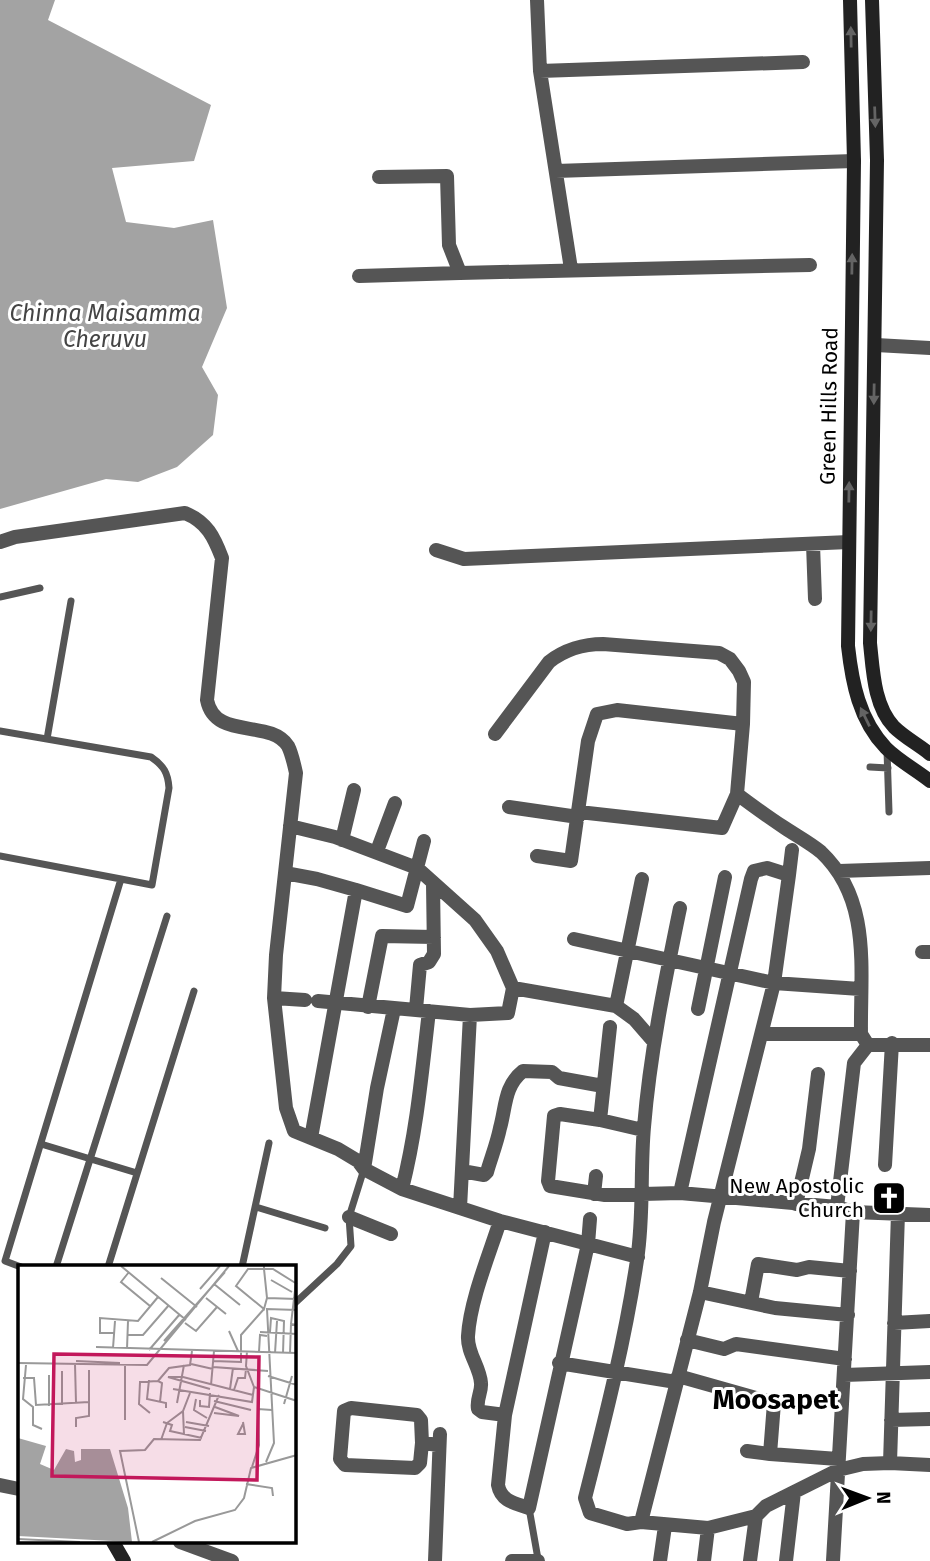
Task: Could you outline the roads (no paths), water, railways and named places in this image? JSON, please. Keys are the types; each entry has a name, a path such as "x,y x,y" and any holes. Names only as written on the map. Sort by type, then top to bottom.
{"street":[{"path":"537,0 540,71 571,270"},
{"name":"Green Hills Road","path":"850,0 854,161 848,646 860,705 872,731 887,749 930,781"},
{"path":"872,0 877,160 870,643 873,679 883,710 894,727 930,754"},
{"path":"540,71 803,62"},
{"path":"555,171 854,161"},
{"path":"379,177 447,176 449,245 460,273"},
{"path":"359,276 810,265"},
{"path":"876,345 930,348"},
{"path":"0,542 15,537 185,513 197,518 211,530 222,558 207,700 209,708 212,715 222,722 275,736 287,744 296,773 276,955 274,998 286,1108 294,1131 358,1161 364,1169 402,1189 500,1221 638,1257"},
{"path":"436,550 464,559 849,542"},
{"path":"813,544 815,599"},
{"path":"495,734 549,662 559,654 592,644 719,653 730,659 744,682 737,794 722,828 509,807"},
{"path":"537,856 571,861 588,741 597,714 617,710 743,724"},
{"path":"342,840 354,790"},
{"path":"737,794 793,843 819,850 839,871 860,924 860,989 865,1040 854,1063 837,1207"},
{"path":"377,851 394,803"},
{"path":"274,998 470,1015 508,1013 513,988 488,937 453,898 417,869 377,851 290,826"},
{"path":"285,873 317,878 407,906 424,841"},
{"path":"641,1522 700,1292 774,983 793,843"},
{"path":"680,1193 754,871 767,868 789,875"},
{"path":"839,871 930,868"},
{"path":"698,1009 725,877"},
{"path":"616,1006 642,879"},
{"path":"402,1189 418,1111 422,1010 420,965 433,958 433,884"},
{"path":"311,1138 356,890"},
{"path":"680,908 654,1042 643,1130 638,1257 617,1372 585,1498 590,1513 627,1524 641,1522 708,1528 756,1516 766,1506 838,1464"},
{"path":"368,1007 382,936 434,937"},
{"path":"574,939 774,983 860,989"},
{"path":"513,988 616,1006 634,1019 654,1042"},
{"path":"364,1169 377,1088 394,1009"},
{"path":"460,1208 470,1015"},
{"path":"600,1120 610,1027"},
{"path":"762,1034 930,1045"},
{"path":"885,1166 892,1044"},
{"path":"462,1171 484,1175 486,1172 500,1129 508,1091 513,1080 523,1071 552,1072 559,1078 603,1086"},
{"path":"796,1204 809,1149 818,1074"},
{"path":"643,1130 565,1114 554,1116 548,1181 550,1186 594,1194 680,1193 837,1207 853,1212 930,1215"},
{"path":"594,1194 596,1176"},
{"path":"833,1561 853,1212"},
{"path":"890,1463 898,1213"},
{"path":"349,1217 391,1234"},
{"path":"545,1232 505,1415 498,1485 502,1498 529,1508 559,1363 588,1244 590,1219"},
{"path":"500,1221 472,1311 467,1338 481,1378 482,1389 476,1400 478,1409 505,1415"},
{"path":"751,1302 758,1264 797,1270 809,1267 850,1271"},
{"path":"700,1292 775,1308 848,1315"},
{"path":"894,1322 930,1321"},
{"path":"687,1340 724,1349 736,1344 845,1359"},
{"path":"559,1363 677,1379 774,1403 769,1454"},
{"path":"844,1375 930,1372"},
{"path":"351,1408 417,1415 421,1420 422,1443 420,1463 415,1468 345,1465 340,1459 344,1411 351,1408"},
{"path":"891,1419 930,1419"},
{"path":"422,1443 440,1440 435,1561"},
{"path":"747,1451 838,1464 930,1465"},
{"path":"0,1485 18,1489"},
{"path":"786,1561 794,1492"},
{"path":"750,1561 756,1516"},
{"path":"660,1561 665,1525"},
{"path":"704,1561 708,1528"},
{"path":"112,1544 124,1561"},
{"path":"185,1544 232,1561"},
{"path":"512,1561 538,1560"}],"lane":[{"path":"0,597 40,588"},
{"path":"47,739 71,601"},
{"path":"0,731 151,757 161,764 168,774 169,788 152,885 0,856"},
{"path":"887,749 883,770 889,812"},
{"path":"870,768 883,770"},
{"path":"3,1260 121,879"},
{"path":"57,1265 167,916"},
{"path":"109,1265 194,991"},
{"path":"242,1265 269,1143"},
{"path":"41,1144 137,1173"},
{"path":"296,1302 337,1264 351,1246 349,1217 364,1169"},
{"path":"256,1207 325,1228"},
{"path":"529,1508 538,1560"}],"water":[{"name":"Chinna Maisamma Cheruvu","path":"0,0 55,0 48,20 211,105 194,161 112,168 126,222 174,228 213,220 227,308 202,367 218,395 213,435 177,467 138,482 106,479 0,509"}],"place":[{"name":"New Apostolic Church","path":"889,1198"}],"district":[{"name":"Moosapet","path":"776,1399"}]}
